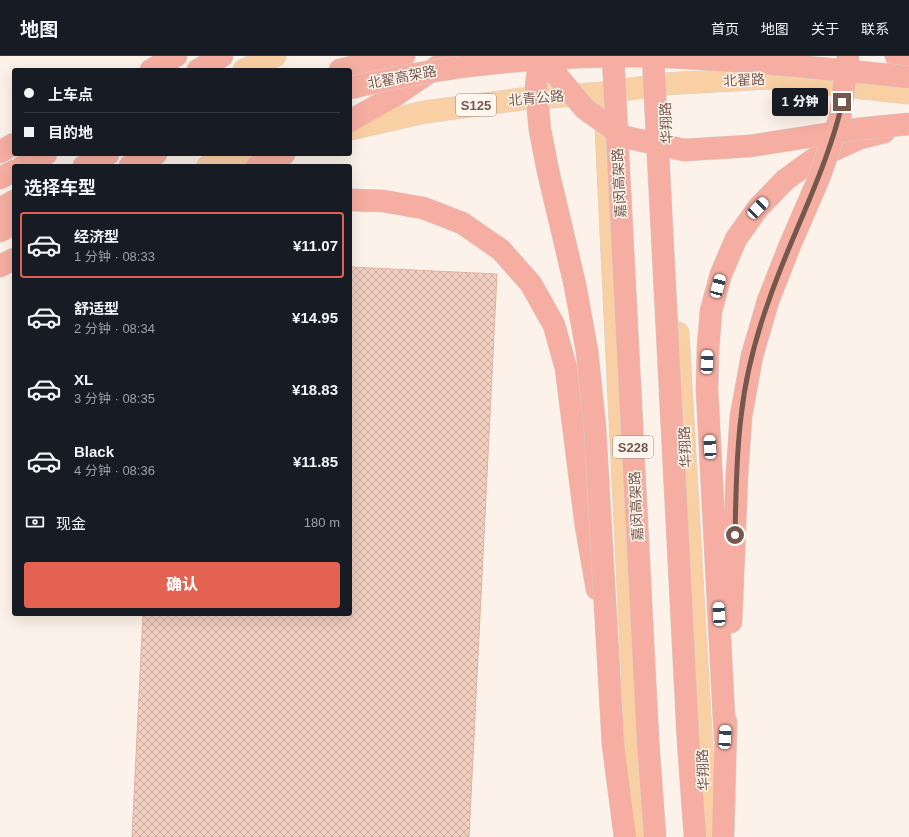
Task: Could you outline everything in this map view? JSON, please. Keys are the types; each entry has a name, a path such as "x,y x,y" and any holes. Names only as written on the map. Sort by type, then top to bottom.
{"highway":[{"path":"155,68 176,56"},
{"path":"201,68 222,56"},
{"name":"北翟高架路","path":"348,68 404,56"},
{"path":"352,120 396,95 453,56"},
{"path":"540,56 536,87 540,130 548,171 575,285 587,351 595,428 612,744 626,837"},
{"path":"548,56 554,72 585,109 625,137 684,150 750,146 858,129 909,124"},
{"name":"嘉闵高架路","path":"612,56 648,742 655,837"},
{"name":"北翟高架路","path":"352,87 380,80 461,66 548,58 634,56 808,67 909,77"},
{"name":"S228","path":"653,56 695,837"},
{"path":"723,837 725,737 741,416 752,356 768,301 819,178 840,117 848,56"},
{"path":"896,56 909,57"},
{"path":"725,737 707,389 711,311 721,274 736,239 758,208 785,180 814,159 860,138 909,124"},
{"path":"0,152 12,145"},
{"path":"27,164 42,156"},
{"path":"88,164 104,156"},
{"path":"134,164 152,156"},
{"path":"262,164 280,156"},
{"path":"0,178 12,172"},
{"path":"352,200 382,201 423,208 462,223 501,250 531,284 554,325 566,368 586,526 607,648"},
{"path":"0,209 12,203"},
{"path":"0,231 12,225"},
{"path":"0,266 12,261"},
{"path":"0,277 12,273"}],"main road":[{"path":"248,68 275,56"},
{"path":"602,56 640,837"},
{"name":"华翔路","path":"662,56 707,837"},
{"name":"北翟路","path":"604,93 664,84 769,78 909,92"},
{"name":"北青公路","path":"352,129 425,112 522,98 604,93"},
{"path":"75,164 90,156"},
{"path":"215,164 244,156"},
{"path":"0,203 12,197"},
{"path":"0,242 12,236"}],"building":[{"path":"352,267 497,274 469,837 132,837 143,616 352,616"}],"route":[{"path":"735,535 741,416 752,356 768,301 819,178 840,117 842,102"}]}
